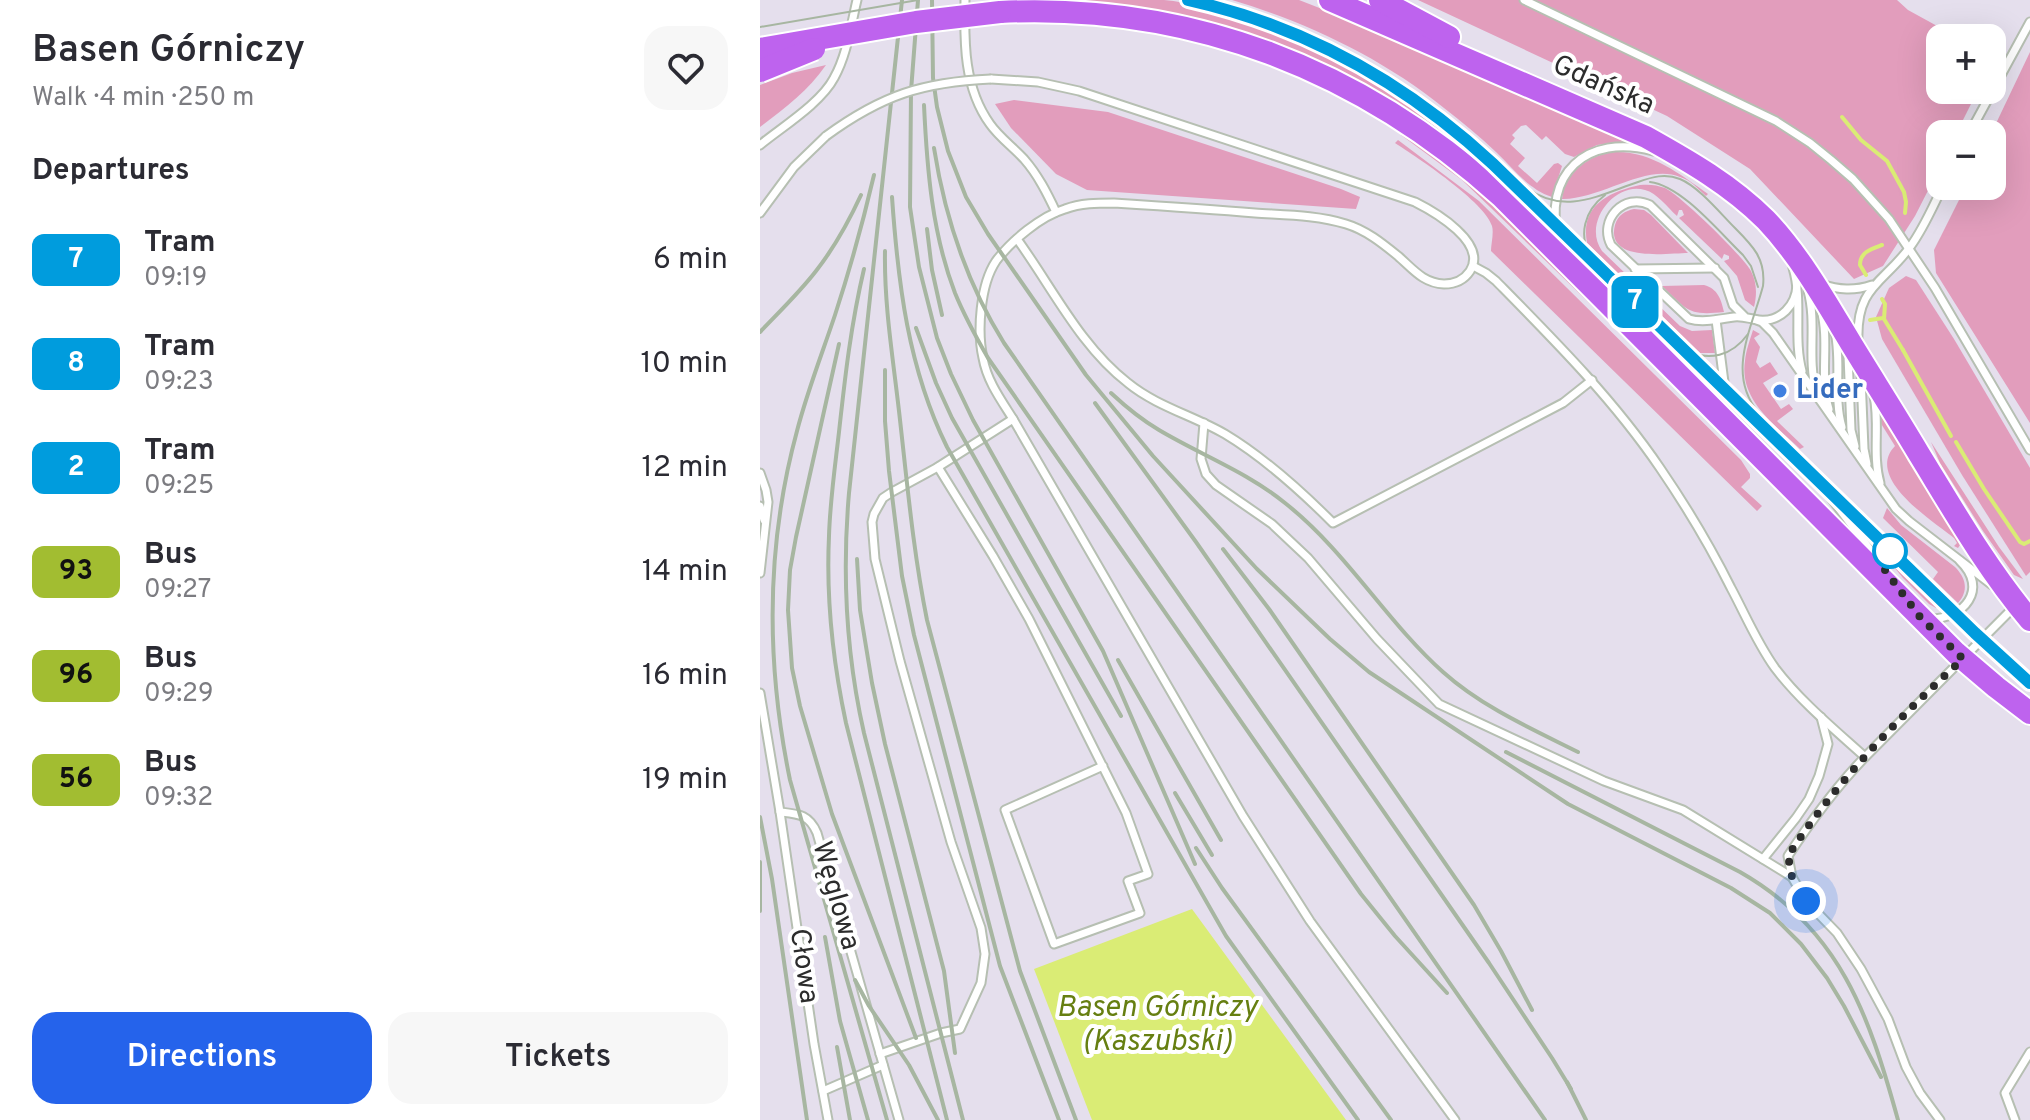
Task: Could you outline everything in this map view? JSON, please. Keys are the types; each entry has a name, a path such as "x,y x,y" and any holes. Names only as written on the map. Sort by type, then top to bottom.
{"main road":[{"name":"Gdańska","path":"1330,0 1646,137 1703,170 1748,204 1800,262 1805,283 1826,302 1959,520 2023,612"},
{"path":"1380,0 1584,109"},
{"path":"760,49 952,17 1060,11 1143,19 1205,32 1271,53 1326,77 1391,113 1453,156 1590,272 1920,617 1963,659 2030,713"},
{"path":"760,71 867,31"}],"lane":[{"path":"760,145 820,97 834,78 844,54 857,0"},
{"path":"965,0 966,60 976,102 991,126 1031,168 1056,212"},
{"name":"Gdańska","path":"1524,0 1776,121 1799,135 1853,179 1889,219 1909,248 2030,450"},
{"path":"1977,120 2030,22"},
{"path":"760,213 794,167 826,136 860,113 905,92 935,84 991,79 1038,82 1079,91 1415,202 1440,217 1462,236 1474,253 1473,266 1462,280 1443,284 1416,274 1371,235 1346,224 1323,219 1114,203 1082,205 1056,212 1031,227 996,262 986,287 980,324 983,362 992,385 1252,829 1310,921 1455,1120"},
{"path":"1590,272 1566,257 1556,226 1555,204 1560,182 1575,163 1597,150 1620,146 1642,148 1703,170"},
{"path":"1501,196 1559,240 1590,272 1725,390 1823,486 1920,617 1945,618 1967,605 1972,585 1969,573 1960,561"},
{"path":"1873,477 1864,451 1857,335 1860,312 1874,284 1909,248 1936,200"},
{"path":"1805,283 1785,312 1770,319 1749,318 1695,321 1687,318 1611,245 1607,229 1609,221 1621,207 1636,201 1654,208 1726,280 1733,305 1749,318 1762,322 1771,331 1896,509 2023,612 1963,659 1850,772 1788,856 1792,877 1806,901 1837,933 1861,969 1888,1019 1906,1067 1920,1093 1941,1120"},
{"path":"1556,226 1590,272"},
{"path":"1017,239 1077,327 1115,372 1137,389 1235,441 1279,472 1333,523 1563,403 1592,380"},
{"path":"1786,243 1824,322 1826,398 1835,421"},
{"path":"1800,262 1811,300 1813,377 1822,403"},
{"path":"1473,266 1496,281 1592,380 1622,417 1692,517 1769,659 1789,685 1865,757"},
{"path":"1635,269 1715,268"},
{"path":"1805,283 1841,290 1874,284"},
{"path":"1805,283 1799,358 1808,384"},
{"path":"1826,302 1837,340 1839,414 1848,440"},
{"path":"1716,320 1725,390"},
{"path":"1839,323 1849,361 1851,430 1860,458"},
{"path":"1858,355 1875,404 1877,470 1886,495"},
{"path":"880,1054 960,1029 981,983 985,954 981,928 951,842 900,661 875,559 872,522 878,506 892,492 1013,419"},
{"path":"1204,423 1201,459 1206,474 1216,485 1272,524 1308,558 1377,639 1439,704 1604,781 1683,810 1792,877"},
{"path":"938,467 1029,619 1103,766 1126,813 1148,874 1128,881 1140,913 1054,944 1005,810 1103,766"},
{"path":"760,473 768,502 760,573"},
{"path":"760,506 765,526"},
{"path":"760,693 780,812"},
{"path":"1763,859 1809,799 1819,776 1828,744 1821,715"},
{"name":"Węglowa","path":"780,812 808,818 817,833 899,1120"},
{"name":"Cłowa","path":"780,812 828,1120"},
{"path":"2015,1120 2005,1093 2030,1052"},
{"path":"823,1091 883,1065"}],"shaded area":[{"path":"1049,0 1164,0 1183,3 1266,27 1317,47 1366,73 1434,118 1507,183 1550,224 1551,229 1450,140 1405,109 1310,58 1260,39 1157,12"},
{"path":"1232,0 1299,0 1627,141 1597,145 1574,157 1565,154 1546,136 1542,140 1526,125 1521,126 1512,135 1515,138 1510,144 1525,158 1518,166 1537,183 1554,164 1562,166 1552,197 1528,184 1464,124 1395,73 1316,31"},
{"path":"1418,0 1897,0 1934,24 1926,24 1926,104 1971,104 1963,120 1926,120 1926,194 1883,266 1854,279 1750,169 1667,116"},
{"path":"2030,52 2030,423 1936,273 1934,250 1959,200 2006,200 2006,120 1998,120"},
{"path":"826,65 804,91 760,127 760,85"},
{"path":"1014,100 1108,112 1360,197 1356,209 1087,190 1056,174 1011,128 995,104"},
{"path":"1403,132 1441,158 1494,202 1615,324 1609,322 1462,180 1401,135"},
{"path":"1398,140 1479,201 1741,460 1750,478 1741,487 1762,506 1757,511 1491,251 1492,226 1477,205 1450,181 1395,143"},
{"path":"1615,152 1641,155 1653,160 1676,172 1708,194 1706,196 1684,178 1667,174 1638,178 1592,194 1562,199 1568,181 1580,166 1597,156"},
{"path":"1640,185 1659,186 1673,193 1724,240 1751,271 1756,289 1754,307 1745,300 1737,276 1724,261 1729,256 1724,254 1722,259 1679,218 1684,215 1682,210 1677,216 1658,197 1645,190 1623,192 1613,198 1599,217 1597,240 1602,251 1680,326 1692,331 1712,330 1715,353 1700,353 1587,243 1588,219 1599,202 1608,196"},
{"path":"1634,209 1651,215 1688,253 1640,253 1628,251 1619,245 1614,237 1616,222 1622,214"},
{"path":"1906,276 1916,280 2030,468 2030,572 2026,576 1882,339 1876,317 1889,288"},
{"path":"1704,285 1718,295 1724,312 1689,310 1662,286"},
{"path":"1753,330 1760,334 1754,338 1760,347 1756,362 1760,368 1770,362 1778,374 1763,383 1781,409 1789,404 1793,409 1777,421 1804,447 1800,449 1761,411 1748,388 1745,361"},
{"path":"1881,413 1957,538 1958,548 1954,546 1957,543 1954,538 1918,510 1895,485 1888,471 1888,458 1895,446 1880,422"},
{"path":"1931,442 2023,579 2014,575 1983,531 1940,463"},
{"path":"1887,508 1901,525 1959,571 1965,589 1958,603 1933,579 1938,572 1883,518"},
{"path":"1857,522 1947,609 1929,604"}],"water":[{"name":"Basen Górniczy (Kaszubski)","path":"1192,909 1346,1120 1092,1120 1034,969"}],"waterway":[{"path":"1842,117 1861,140 1887,161 1904,192 1905,213"},
{"path":"1866,275 1860,265 1862,257 1882,245"},
{"path":"1882,299 1885,304 1884,319 1903,350"},
{"path":"1870,320 1883,318"},
{"path":"1903,350 1951,436"},
{"path":"1956,442 2020,542 2030,541"}],"tram line":[{"path":"760,27 918,0"},
{"path":"1188,0 1272,25 1352,61 1389,83 1460,135 2030,683"},
{"name":"7","path":"1188,0 1258,20 1325,47 1375,74 1444,121 1493,164 2030,683"},
{"path":"1527,188 1555,201 1569,202 1596,197 1653,177 1669,176 1687,183 1709,201 1753,247 1762,268 1763,286 1748,334 1743,366 1744,382 1758,412"},
{"path":"1650,182 1675,192 1711,223 1743,255 1751,266 1758,287"},
{"path":"1591,258 1585,241 1585,224 1592,208 1605,195"},
{"path":"1685,350 1703,356 1720,355 1735,347 1748,334"}],"railway":[{"path":"902,0 849,493 847,614 853,674 864,733 963,1120"},
{"path":"918,0 911,91 910,207 919,267 937,338 973,420 1103,651 1195,864"},
{"path":"932,0 933,78 937,107 948,151 966,197 988,234 1086,375 1153,456 1257,569 1369,672 1568,804 1731,888 1770,913 1801,944 1827,978 1881,1077"},
{"path":"924,105 929,177 941,247 959,301 988,358 1361,894 1447,993"},
{"path":"934,148 944,199 959,249 979,297 1004,343 1545,1120"},
{"path":"874,175 851,263 805,402 787,474 775,561 773,649 790,780 887,1120"},
{"path":"760,332 823,262 861,195"},
{"path":"892,197 907,325 923,387 947,447 1226,936 1358,1120"},
{"path":"927,229 942,315"},
{"path":"885,251 889,331 914,542 927,620 1020,971 1076,1120"},
{"path":"864,269 849,350 832,497 828,560 832,630 846,723 947,1120"},
{"path":"916,328 952,418 1121,716"},
{"path":"839,344 790,570 788,610 792,668 832,814 916,1038"},
{"path":"885,370 889,471 902,576 914,635 1000,966 1059,1120"},
{"path":"1111,393 1153,426 1240,473 1285,503 1327,542 1422,652 1458,685 1508,716 1578,752"},
{"path":"1095,403 1196,542 1489,963 1571,1089"},
{"path":"1223,549 1269,609 1474,905 1532,1010"},
{"path":"857,559 860,610 872,683 944,971 955,1053"},
{"path":"1118,660 1221,840"},
{"path":"1506,752 1740,872 1803,920 1846,978 1862,1010 1898,1120"},
{"path":"1175,793 1212,855"},
{"path":"760,817 807,1120"},
{"path":"1196,848 1391,1120"},
{"path":"760,862 760,911"},
{"path":"825,937 840,1021 868,1120"},
{"path":"855,980 909,1065 938,1120"},
{"path":"837,1047 850,1120"},
{"path":"1567,1082 1586,1120"}],"place":[{"name":"Lider","path":"1780,391"}],"route":[{"path":"1806,901 1792,877 1788,856 1850,772 1963,659 1920,617 1879,562 1890,551"}]}
